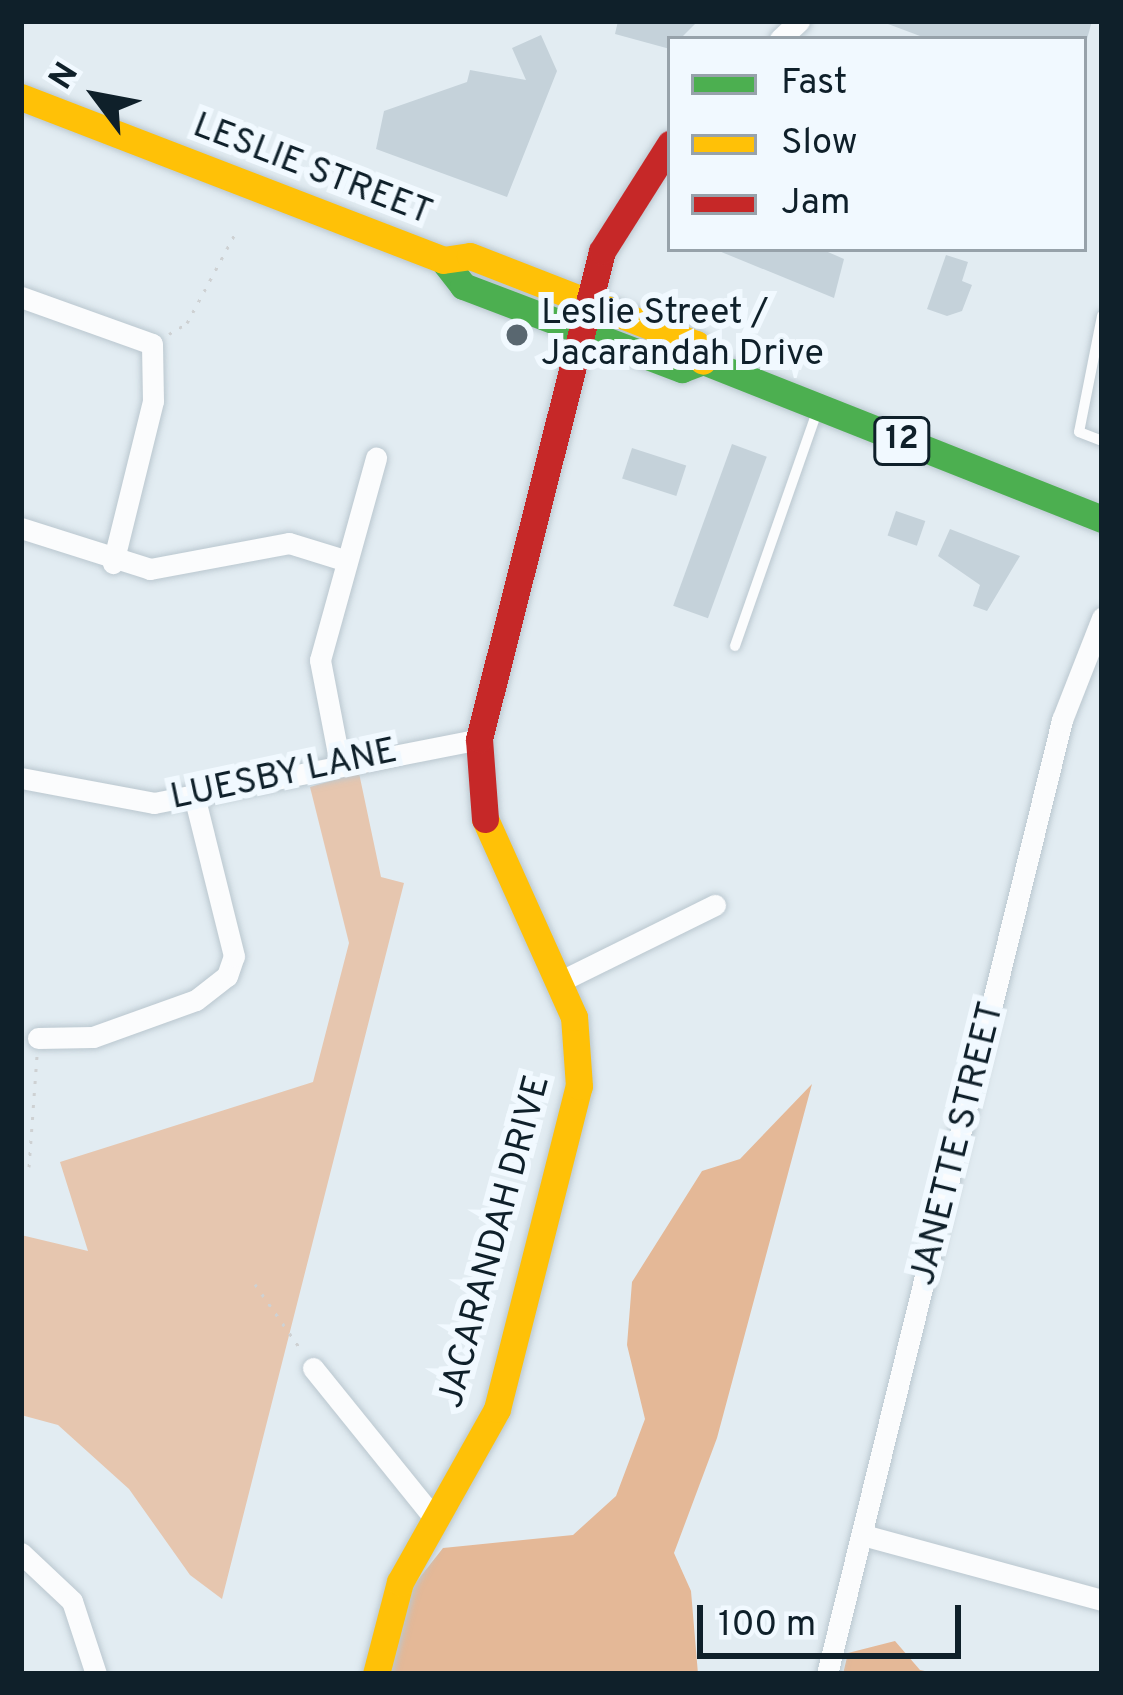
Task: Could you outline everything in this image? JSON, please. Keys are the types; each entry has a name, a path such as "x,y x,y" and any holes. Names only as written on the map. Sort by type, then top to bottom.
{"street":[{"name":"LESLIE STREET","path":"21,98 442,260 470,256 696,344 703,361"},
{"name":"JACARANDAH DRIVE","path":"376,1674 382,1624 497,1409 579,1086 559,982 485,825 479,739 588,302 619,215 667,148"},
{"name":"LESLIE STREET","path":"442,260 463,286 682,369 703,361 1102,519"},
{"path":"21,297 152,344 153,401 113,563"},
{"path":"340,764 320,660 376,458"},
{"path":"21,528 113,563 150,569 289,543 344,560"},
{"name":"JANETTE STREET","path":"826,1674 1062,720 1102,618"},
{"name":"LUESBY LANE","path":"21,778 116,804 195,799 340,764 479,739"},
{"path":"38,1038 110,1031 227,976 234,956 195,799"},
{"path":"559,982 716,905"},
{"path":"313,1368 435,1520"},
{"path":"863,1535 1102,1600"},
{"path":"21,1553 72,1601 96,1674"}],"lane":[{"path":"1102,316 1079,432 1102,441"},
{"path":"735,646 819,407"}],"path":[{"path":"152,344 187,323 236,232"},
{"path":"29,1167 38,1038"},
{"path":"255,1284 313,1368"}],"shaded area":[{"path":"359,773 381,877 404,883 222,1599 190,1575 129,1489 58,1425 21,1415 21,1235 88,1251 60,1162 313,1082 349,943 310,787"},
{"path":"812,1084 717,1438 674,1553 691,1591 698,1674 388,1674 406,1595 443,1548 573,1535 616,1496 645,1419 627,1345 632,1282 702,1171 740,1159"},
{"path":"895,1641 920,1670 939,1674 843,1674 848,1653"}],"building":[{"path":"618,21 698,21 683,36 667,36 667,48 615,34"},
{"path":"880,21 1092,21 1087,39 920,36"},
{"path":"541,35 557,71 507,197 376,149 384,111 467,82 470,70 526,80 512,48"},
{"path":"721,252 828,252 844,259 834,298"},
{"path":"946,255 968,262 962,281 972,285 962,311 947,316 927,309"},
{"path":"732,444 767,457 708,618 673,606"},
{"path":"632,448 686,466 676,496 622,478"},
{"path":"896,511 925,521 917,546 888,536"},
{"path":"950,529 1020,556 987,611 973,606 980,585 938,556"}],"traffic: fast":[{"path":"443,260 463,286 682,369 703,361 1102,519"}],"traffic: slow":[{"path":"21,97 443,260 470,256 696,344 703,361"},
{"path":"376,1674 400,1582 497,1409 579,1086 574,1017 485,819"}],"traffic: jam":[{"path":"485,819 479,739 602,251 667,149"}],"place":[{"name":"Leslie Street / Jacarandah Drive","path":"517,335"}]}
